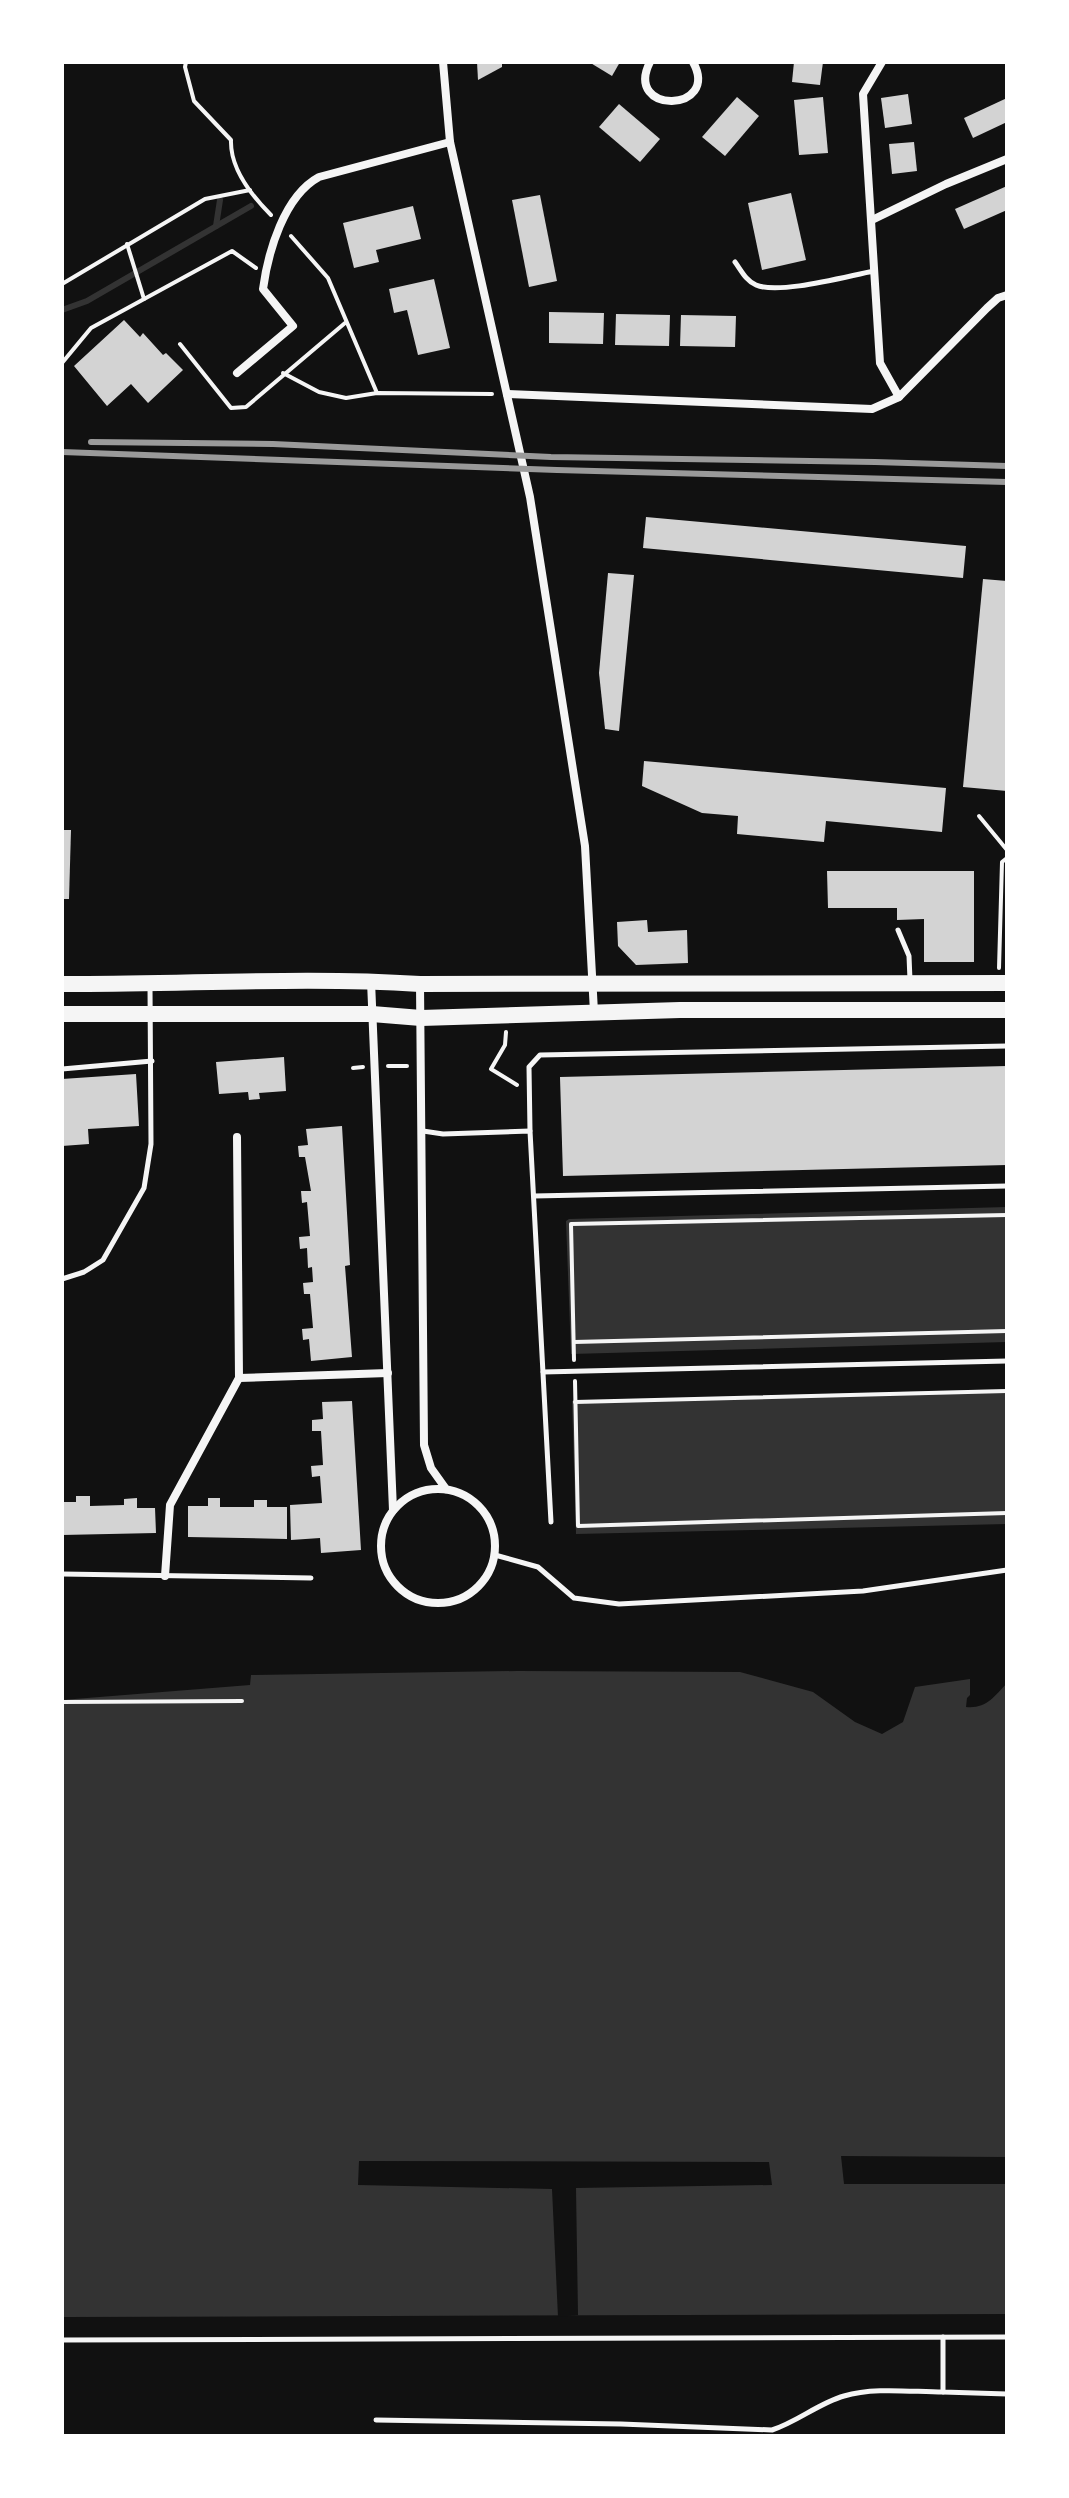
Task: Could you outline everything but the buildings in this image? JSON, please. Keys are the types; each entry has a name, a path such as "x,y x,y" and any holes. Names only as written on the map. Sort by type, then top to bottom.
{"highway":[{"path":"62,984 371,981 420,984 1003,983"},
{"path":"62,1014 372,1014 421,1018 594,1012 1007,1010"}],"street":[{"path":"443,62 450,142 530,497 585,846 594,1012"},
{"path":"650,62 646,72 649,88 654,96 670,103 679,102 693,92 698,75 693,62"},
{"path":"882,62 863,94 880,363 899,397"},
{"path":"237,373 293,326 263,289 266,268 291,206 307,184 319,177 450,142"},
{"path":"872,220 1007,159"},
{"path":"507,394 872,409 899,397 987,308 1007,295"},
{"path":"371,981 393,1510"},
{"path":"420,984 424,1445 431,1468 446,1489"},
{"path":"165,1576 170,1505 239,1378 237,1137"},
{"path":"239,1378 388,1373"},
{"path":"446,1489 467,1496 485,1511 494,1532 495,1555 485,1579 466,1597 440,1604 415,1599 394,1583 382,1560 381,1534 393,1510 416,1492 446,1489"}],"lane":[{"path":"735,262 749,282 767,288 802,285 875,271"},
{"path":"898,930 909,956 910,981"},
{"path":"62,1279 84,1272 103,1260 144,1188 149,1164 152,1061 150,985"},
{"path":"551,1522 530,1131 529,1067 540,1055 1007,1046"},
{"path":"62,1069 152,1061"},
{"path":"423,1131 443,1134 530,1131"},
{"path":"534,1196 1007,1186"},
{"path":"543,1372 1007,1361"},
{"path":"495,1555 538,1567 574,1598 619,1604 863,1591 1007,1570"},
{"path":"62,1574 311,1578"},
{"path":"943,2337 943,2392"},
{"path":"62,2340 1007,2337"},
{"path":"376,2420 772,2430 790,2424 841,2396 856,2393 1007,2394"}],"path":[{"path":"62,284 205,199 250,190"},
{"path":"127,243 144,299"},
{"path":"62,363 91,328 232,251 257,269 266,268"},
{"path":"345,323 283,373 319,392 346,398 377,393 507,394"},
{"path":"979,816 1007,850"},
{"path":"1003,983 1002,862 1007,858"},
{"path":"506,1032 505,1045 491,1069 530,1092"},
{"path":"1007,1215 571,1224 574,1345 1007,1331"},
{"path":"1007,1391 575,1399 578,1526 1007,1513"},
{"path":"62,1702 242,1701"}],"shaded area":[{"path":"1007,1207 1007,1342 571,1354 566,1221 569,1219"},
{"path":"1007,1389 1007,1524 576,1534 572,1401"},
{"path":"740,1672 813,1692 855,1722 882,1734 903,1722 915,1687 970,1679 966,1707 973,1707 989,1701 1007,1683 1007,2314 62,2317 62,1700 250,1685 251,1675"}],"pier":[{"path":"841,2156 1007,2157 1007,2184 844,2184"},
{"path":"359,2161 769,2162 772,2185 576,2188 578,2315 558,2317 552,2189 358,2185"}],"waterway":[{"path":"216,226 220,200"},
{"path":"62,310 87,301 251,206"}],"railway":[{"path":"91,442 273,444 551,457 1007,466"},
{"path":"62,452 1007,482"}]}
